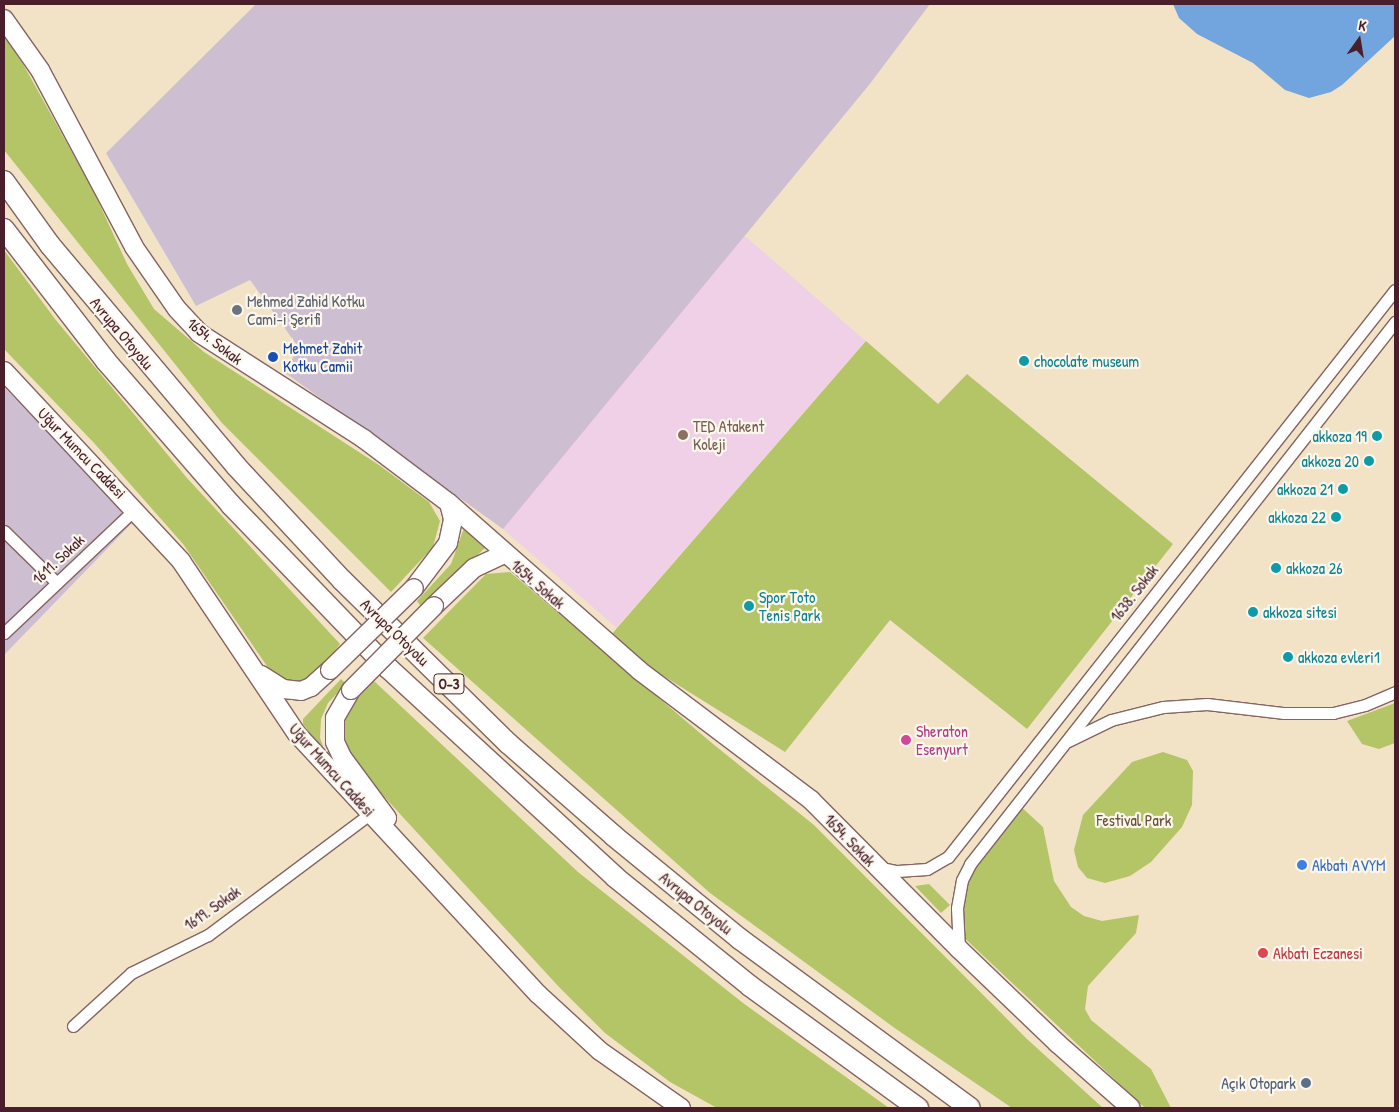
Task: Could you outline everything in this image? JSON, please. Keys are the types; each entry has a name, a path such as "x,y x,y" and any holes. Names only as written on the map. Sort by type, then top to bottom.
{"highway":[{"name":"Avrupa Otoyolu","path":"4,181 56,253 236,466 342,580 509,744 614,836 740,939 970,1108"},
{"name":"Avrupa Otoyolu","path":"4,229 106,361 231,505 395,674 615,877 750,986 918,1108"}],"main road":[{"name":"1654. Sokak","path":"4,19 40,70 134,247 177,310 200,333 231,356 364,439 449,503 504,554 640,671 811,800 876,867 1057,1044 1131,1108"},
{"name":"Uğur Mumcu Caddesi","path":"4,370 181,560 297,734 370,814 417,860 538,994 600,1051 681,1108"},
{"path":"253,669 278,687 298,692 311,687 414,588 448,543 453,519 449,503"},
{"path":"417,860 338,750 334,735 335,718 351,690 434,606 474,568 504,554"}],"street":[{"name":"1638. Sokak","path":"876,867 897,871 927,869 948,857 1395,290"},
{"path":"959,948 957,908 965,872 1395,322"},
{"name":"1611. Sokak","path":"4,633 135,509"},
{"path":"4,531 57,583"},
{"path":"1065,743 1111,720 1163,707 1207,704 1284,713 1333,713 1365,705 1395,692"},
{"name":"1619. Sokak","path":"73,1026 132,973 208,935 370,814"}],"shaded area":[{"path":"256,4 930,4 869,85 503,529 284,372 299,348 250,280 196,306 106,153"},
{"name":"TED Atakent Koleji","path":"745,236 866,341 616,628 496,523"},
{"path":"4,387 133,522 4,655"}],"green space":[{"path":"4,36 23,64 93,190 127,264 154,309 204,352 379,465 429,502 440,521 433,547 391,592 222,423 4,150"},
{"path":"4,250 55,319 187,478 340,644 317,675 294,685 269,669 183,544 94,443 4,349"},
{"path":"866,341 938,404 967,374 1173,544 1027,729 890,620 785,752 654,670 611,635"},
{"path":"464,528 486,547 422,608 417,601 451,564"},
{"path":"510,572 713,744 814,825 1027,1039 1103,1108 1012,1108 896,1029 710,893 423,638 486,574"},
{"path":"341,679 346,684 328,703 321,719 320,738 327,757 303,724 303,719"},
{"path":"374,681 578,872 743,1003 889,1108 717,1108 670,1082 605,1033 559,987 367,778 346,748 342,735 344,712"},
{"path":"1395,703 1395,743 1379,749 1362,744 1347,721"},
{"name":"Festival Park","path":"1163,752 1187,760 1193,771 1192,805 1182,827 1151,862 1130,876 1105,883 1087,878 1078,867 1074,850 1083,815 1132,762"},
{"path":"1018,804 1043,827 1054,881 1071,907 1084,916 1102,921 1139,915 1136,933 1088,986 1085,1009 1091,1020 1151,1069 1171,1108 1145,1108 957,931 960,887"},
{"path":"929,884 950,905 941,913 915,886"}],"water":[{"path":"1173,4 1395,4 1395,36 1342,85 1331,92 1309,98 1285,90 1253,63 1197,34 1179,18"}],"place":[{"name":"Mehmed Zahid Kotku Cami-i Şerifi","path":"237,310"},
{"name":"Mehmet Zahit Kotku Camii","path":"273,357"},
{"name":"chocolate museum","path":"1024,361"},
{"name":"TED Atakent Koleji","path":"683,435"},
{"name":"akkoza 19","path":"1377,436"},
{"name":"akkoza 20","path":"1369,461"},
{"name":"akkoza 21","path":"1343,489"},
{"name":"akkoza 22","path":"1336,517"},
{"name":"akkoza 26","path":"1276,568"},
{"name":"Spor Toto Tenis Park","path":"749,606"},
{"name":"akkoza sitesi","path":"1253,612"},
{"name":"akkoza evleri1","path":"1288,657"},
{"name":"Sheraton Esenyurt","path":"906,740"},
{"name":"Akbatı AVYM","path":"1302,865"},
{"name":"Akbatı Eczanesi","path":"1263,953"},
{"name":"Açık Otopark","path":"1306,1083"}]}
